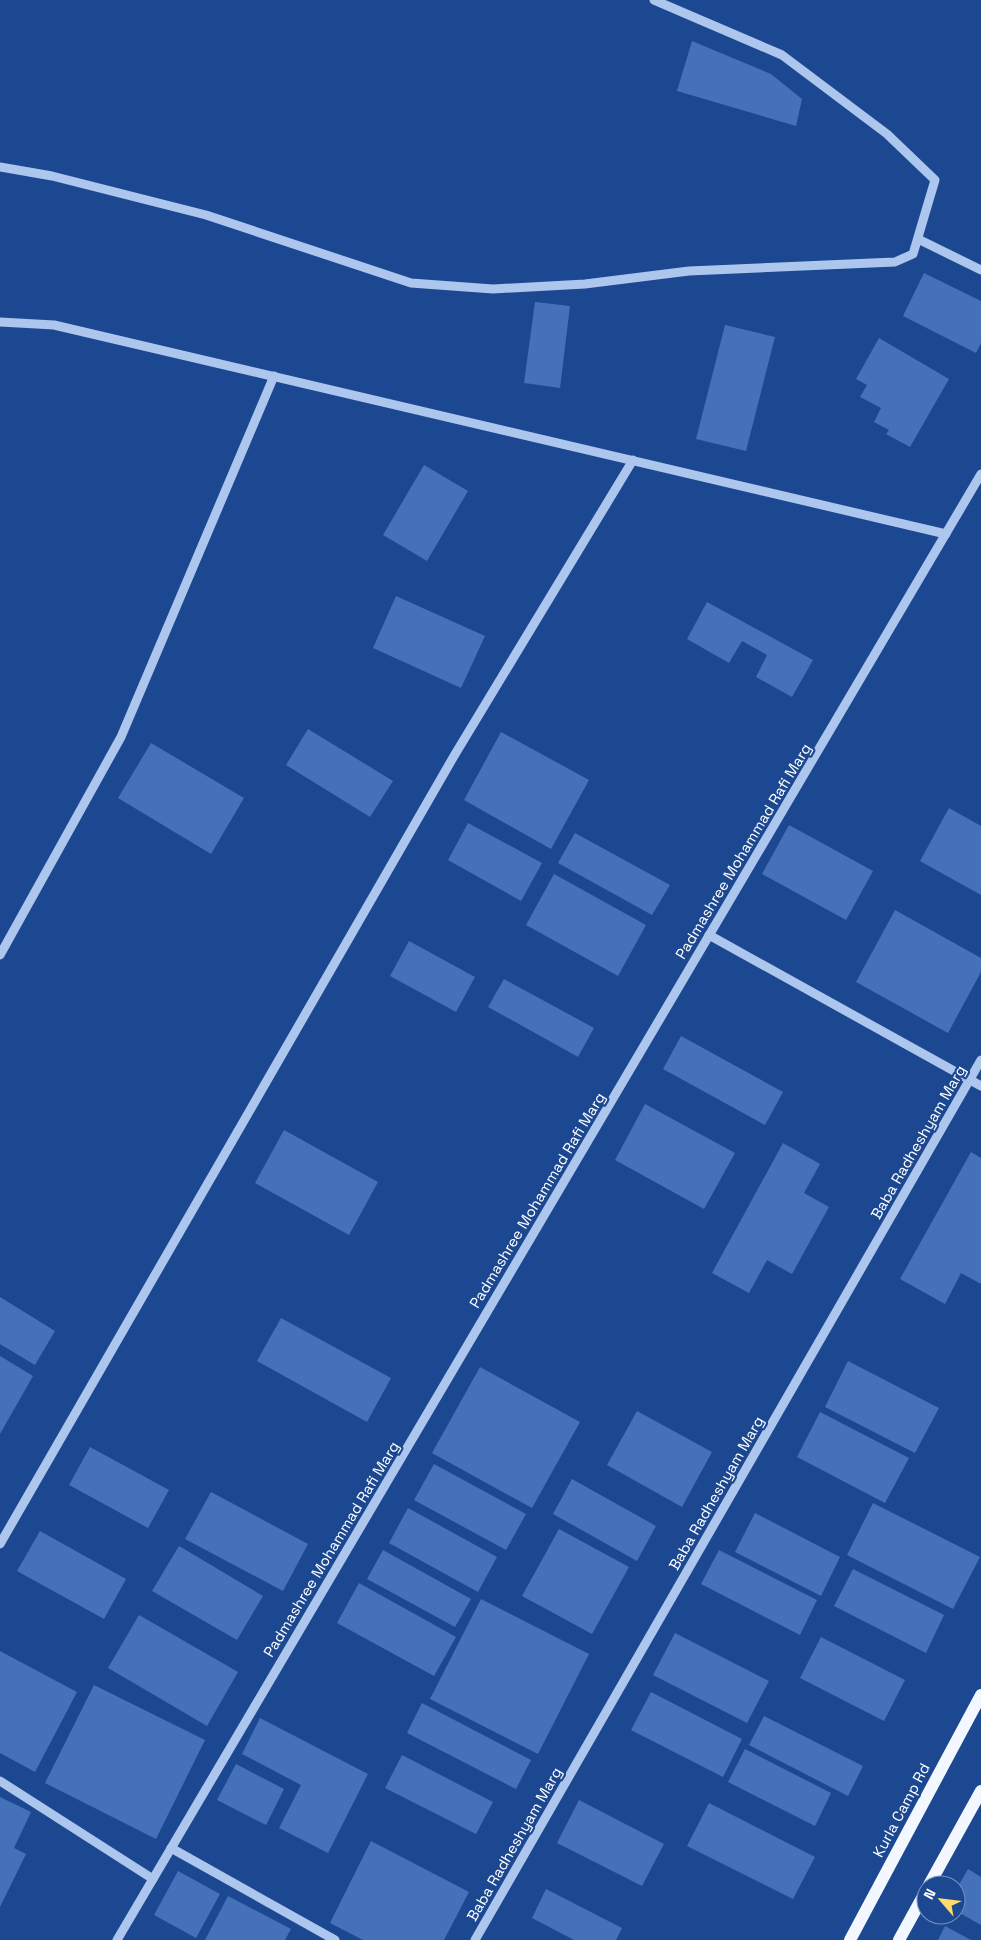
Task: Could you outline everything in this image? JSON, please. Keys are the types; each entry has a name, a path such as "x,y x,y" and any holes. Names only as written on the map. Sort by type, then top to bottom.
{"main road":[{"name":"Kurla Camp Rd","path":"850,1940 981,1695"},
{"path":"935,1875 981,1791"},
{"path":"899,1940 916,1909"}],"street":[{"path":"0,167 52,176 206,215 411,283 492,290 585,284 689,271 895,262 913,254 935,180 887,134 782,54 654,0"},
{"path":"918,239 981,270"},
{"path":"0,322 54,325 946,534"},
{"path":"0,955 121,737 274,376"},
{"path":"0,1544 454,756 633,460"},
{"name":"Padmashree Mohammad Rafi Marg","path":"117,1940 981,474"},
{"path":"709,935 981,1086"},
{"name":"Baba Radheshyam Marg","path":"475,1940 981,1060"},
{"path":"0,1780 152,1879"},
{"path":"170,1848 335,1940"}],"building":[{"path":"692,41 771,74 802,99 796,126 677,91"},
{"path":"924,273 981,301 981,343 976,353 903,316"},
{"path":"535,302 570,306 560,388 524,383"},
{"path":"725,325 775,337 746,451 696,439"},
{"path":"879,338 949,379 910,447 886,434 889,430 874,422 881,408 860,397 867,385 856,379"},
{"path":"424,465 468,491 427,561 383,535"},
{"path":"396,596 485,636 461,688 373,648"},
{"path":"707,602 813,660 792,697 756,677 767,655 742,641 729,663 687,639"},
{"path":"308,729 393,781 370,817 286,765"},
{"path":"501,732 589,780 551,849 464,800"},
{"path":"151,743 244,798 211,854 118,798"},
{"path":"949,808 981,826 981,895 920,861"},
{"path":"468,823 542,863 521,901 448,860"},
{"path":"789,825 873,871 846,920 762,874"},
{"path":"575,833 670,885 652,915 558,863"},
{"path":"554,874 646,925 618,976 526,925"},
{"path":"895,910 981,958 981,972 948,1033 856,982"},
{"path":"409,941 475,977 456,1012 390,976"},
{"path":"504,979 594,1028 578,1057 488,1007"},
{"path":"681,1036 783,1092 765,1125 663,1069"},
{"path":"645,1104 735,1153 704,1209 615,1160"},
{"path":"284,1130 378,1182 349,1235 255,1183"},
{"path":"783,1143 820,1164 804,1193 829,1207 792,1274 767,1260 749,1293 712,1273"},
{"path":"971,1152 981,1158 981,1284 961,1273 945,1304 900,1279"},
{"path":"0,1297 55,1331 35,1365 0,1344"},
{"path":"281,1318 391,1378 367,1422 257,1361"},
{"path":"0,1356 33,1376 0,1434"},
{"path":"848,1361 939,1408 915,1453 825,1407"},
{"path":"480,1367 580,1422 532,1508 432,1453"},
{"path":"637,1411 712,1452 682,1507 607,1465"},
{"path":"820,1412 909,1458 885,1503 797,1457"},
{"path":"90,1447 169,1490 148,1528 69,1485"},
{"path":"434,1464 526,1514 506,1550 414,1500"},
{"path":"572,1479 656,1526 637,1561 553,1514"},
{"path":"211,1492 308,1544 283,1591 185,1539"},
{"path":"873,1503 980,1557 953,1609 847,1555"},
{"path":"408,1508 497,1557 478,1592 389,1543"},
{"path":"755,1513 840,1557 821,1596 735,1552"},
{"path":"559,1529 629,1567 592,1634 522,1596"},
{"path":"40,1531 126,1579 104,1619 17,1571"},
{"path":"179,1546 263,1596 237,1640 152,1591"},
{"path":"383,1550 471,1599 455,1627 367,1579"},
{"path":"719,1550 817,1600 800,1635 701,1584"},
{"path":"853,1569 944,1615 926,1653 834,1606"},
{"path":"359,1583 456,1637 434,1676 337,1623"},
{"path":"481,1599 589,1654 538,1754 430,1699"},
{"path":"139,1615 238,1672 207,1726 108,1668"},
{"path":"675,1633 769,1681 747,1723 653,1675"},
{"path":"821,1637 905,1680 884,1721 800,1678"},
{"path":"0,1651 77,1692 35,1772 0,1753"},
{"path":"94,1685 205,1740 156,1839 45,1783"},
{"path":"651,1692 742,1739 723,1777 631,1730"},
{"path":"422,1703 531,1760 516,1789 407,1733"},
{"path":"764,1716 863,1766 848,1796 749,1745"},
{"path":"260,1718 368,1774 328,1853 279,1828 301,1785 242,1754"},
{"path":"745,1749 831,1793 815,1826 728,1782"},
{"path":"402,1755 493,1802 476,1834 385,1788"},
{"path":"236,1764 284,1789 266,1825 217,1800"},
{"path":"0,1797 31,1812 14,1848 26,1854 0,1907"},
{"path":"579,1800 664,1844 642,1886 557,1843"},
{"path":"709,1803 815,1857 793,1899 687,1846"},
{"path":"371,1841 469,1892 444,1940 363,1940 330,1923"},
{"path":"968,1869 981,1877 981,1925 966,1917 965,1875"},
{"path":"178,1871 220,1894 196,1938 154,1915"},
{"path":"546,1889 622,1928 616,1940 574,1940 532,1918"},
{"path":"228,1896 291,1929 285,1940 205,1940"},
{"path":"945,1926 971,1940 938,1940"}]}
